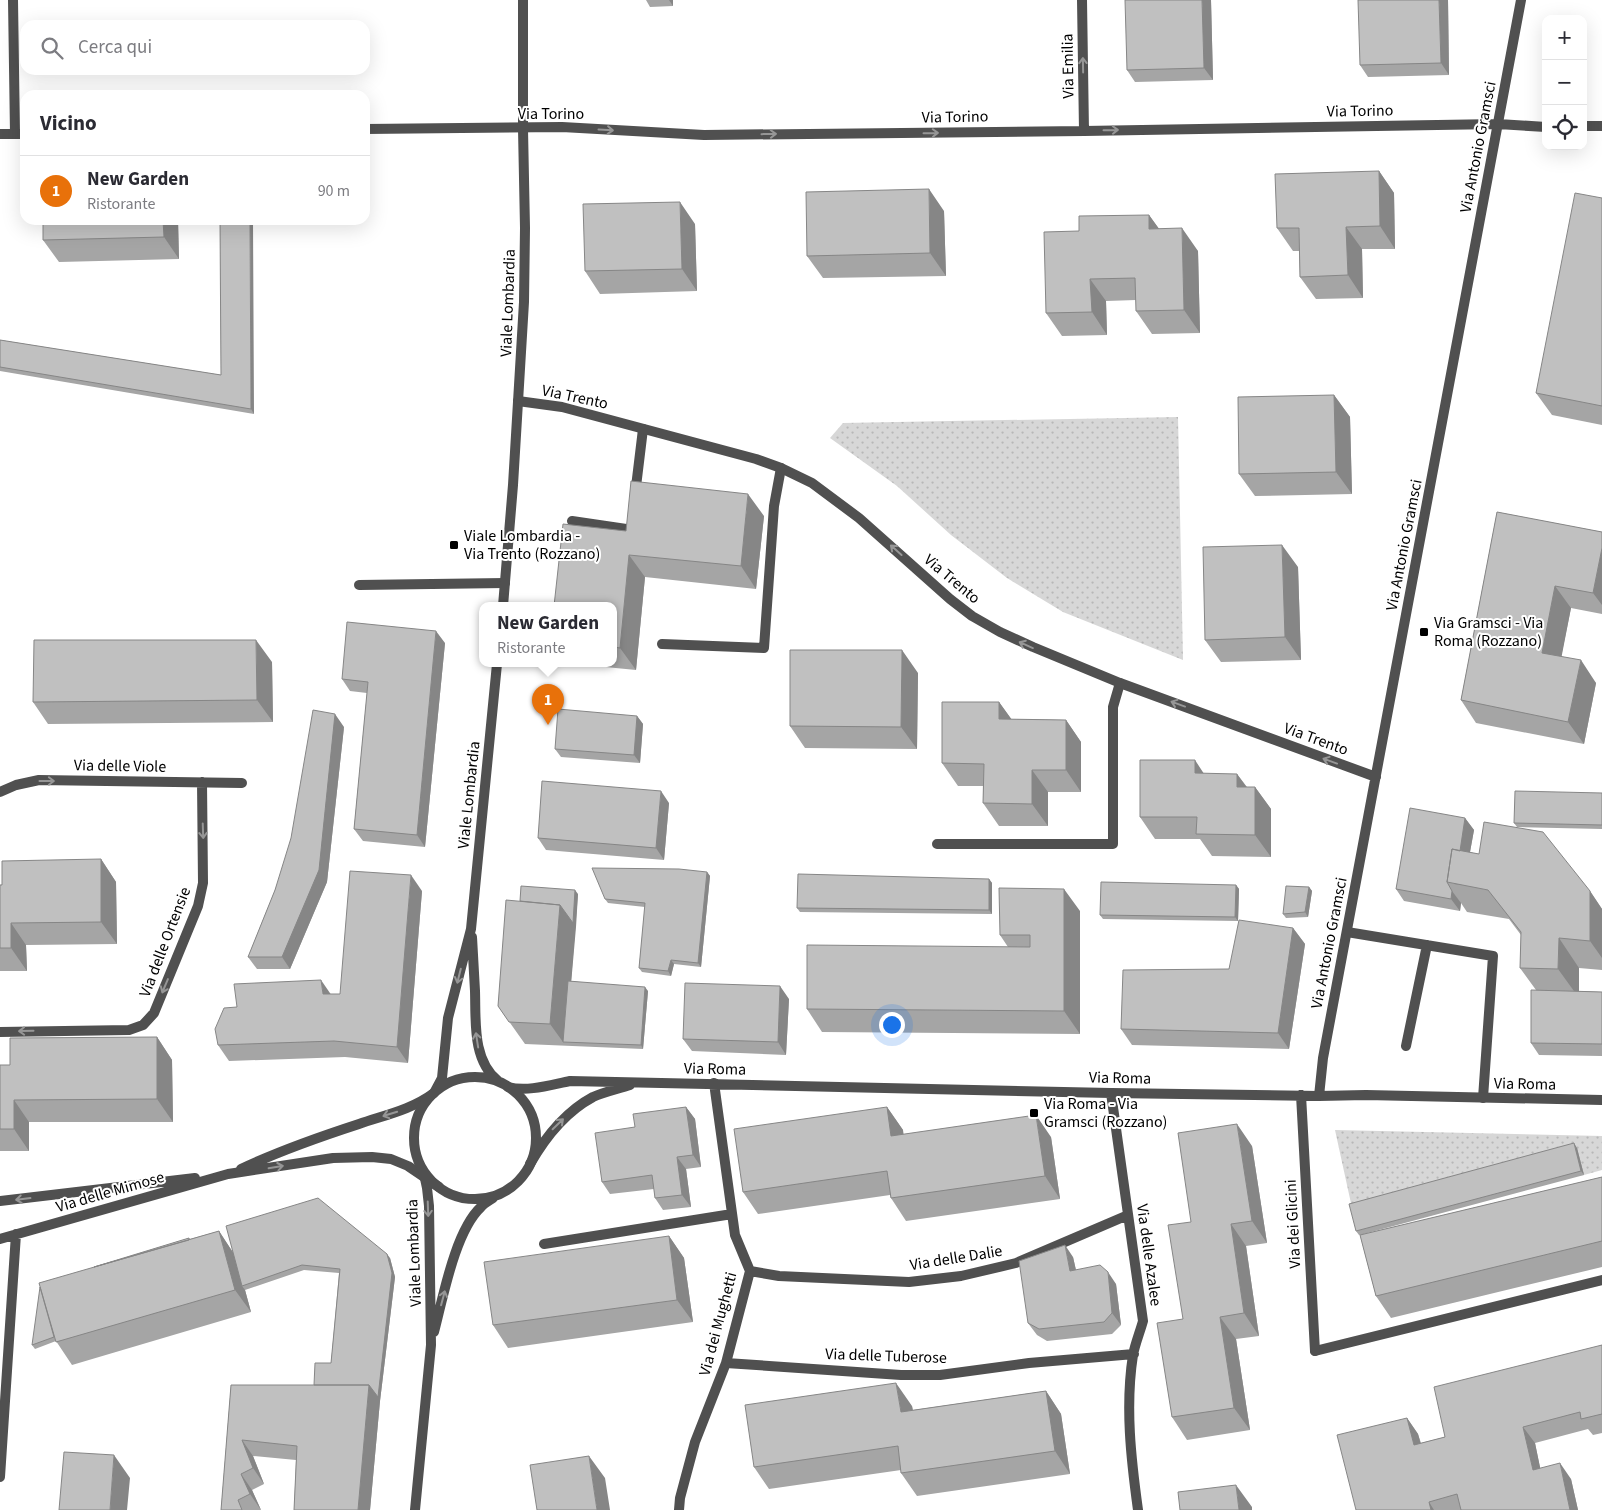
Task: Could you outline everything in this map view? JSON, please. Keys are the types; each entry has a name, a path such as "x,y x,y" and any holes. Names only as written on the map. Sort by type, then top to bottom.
{"street":[{"path":"0,134 20,134 13,0"},
{"name":"Viale Lombardia","path":"503,602 524,302 523,0"},
{"name":"Via Emilia","path":"1082,0 1084,131"},
{"name":"Via Antonio Gramsci","path":"1319,1096 1323,1058 1521,0"},
{"name":"Via Torino","path":"370,129 562,127 704,135 1498,124 1542,127"},
{"path":"1587,126 1602,126"},
{"name":"Via Trento","path":"518,401 562,407 756,459 781,468 812,484 859,518 950,599 972,616 1000,632 1120,683 1376,777"},
{"path":"572,521 633,530 643,429"},
{"path":"662,644 764,648 774,506 781,468"},
{"path":"359,585 505,583"},
{"name":"Viale Lombardia","path":"497,667 471,929 477,1041 488,1071 504,1084"},
{"path":"937,844 1113,844 1113,707 1120,683"},
{"name":"Via delle Viole","path":"0,792 39,780 242,783"},
{"name":"Via delle Ortensie","path":"0,1032 129,1030 143,1025 154,1013 198,906 203,883 202,782"},
{"name":"Viale Lombardia","path":"434,1093 442,1078 448,1018 471,929"},
{"path":"1347,932 1493,956 1483,1098"},
{"path":"1406,1046 1427,945"},
{"path":"482,1077 504,1084 523,1100 530,1111 534,1123 535,1152 523,1177 504,1192 484,1198 469,1199 452,1194 439,1187 426,1174 419,1161 415,1146 415,1126 421,1109 434,1093 448,1083 465,1078 482,1077"},
{"name":"Via Roma","path":"504,1084 520,1090 570,1081 1111,1093 1366,1095 1602,1100"},
{"name":"Via Roma","path":"530,1164 544,1140 576,1108 595,1097 638,1082"},
{"name":"Via dei Mughetti","path":"679,1510 680,1498 695,1442 726,1363 750,1271 735,1235 714,1084"},
{"name":"Via delle Mimose","path":"228,1174 295,1147 407,1108 425,1100 434,1093"},
{"name":"Via delle Azalee","path":"1111,1093 1143,1321 1134,1354 1130,1395 1130,1456 1138,1510"},
{"name":"Via dei Glicini","path":"1301,1095 1316,1351 1602,1280"},
{"name":"Via delle Mimose","path":"0,1239 228,1174 333,1158 372,1157 391,1159 425,1177 439,1187"},
{"name":"Viale Lombardia","path":"415,1510 431,1346 428,1206 425,1177 419,1161"},
{"path":"0,1201 228,1174"},
{"name":"Viale Lombardia","path":"431,1346 450,1271 464,1232 480,1207 504,1192"},
{"path":"544,1244 732,1214"},
{"name":"Via delle Dalie","path":"750,1271 779,1276 909,1282 961,1276 1016,1263 1128,1215"},
{"path":"0,1477 16,1234"},
{"name":"Via delle Tuberose","path":"726,1363 891,1374 940,1375 1030,1363 1134,1354"}],"shaded area":[{"path":"1178,417 1183,660 1063,612 1007,578 951,535 897,486 830,438 843,423"},
{"path":"1335,1130 1602,1136 1602,1170 1584,1175 1352,1208"}],"building":[{"path":"1125,0 1202,0 1204,68 1127,70"},
{"path":"1358,0 1439,0 1441,63 1360,65"},
{"path":"1379,171 1380,226 1346,227 1348,275 1300,277 1299,228 1277,228 1275,174"},
{"path":"929,189 930,253 807,256 806,192"},
{"path":"1575,193 1602,198 1602,406 1536,393"},
{"path":"680,202 682,269 585,271 583,204"},
{"path":"1149,215 1149,229 1182,228 1184,310 1136,311 1135,278 1090,279 1092,312 1046,313 1044,232 1079,231 1079,216"},
{"path":"43,225 163,225 164,237 43,240"},
{"path":"220,225 250,225 251,409 0,367 0,340 221,375"},
{"path":"1334,395 1336,472 1239,474 1238,397"},
{"path":"631,481 748,494 741,566 629,555 620,648 617,648 617,602 554,602 563,524 626,531"},
{"path":"1497,512 1602,532 1602,548 1593,593 1555,586 1542,653 1581,660 1568,722 1461,700"},
{"path":"1282,545 1285,637 1205,640 1203,547"},
{"path":"347,622 436,631 417,835 354,829 368,682 342,679"},
{"path":"34,640 256,640 257,700 33,702"},
{"path":"790,650 902,650 901,727 790,726"},
{"path":"942,702 999,702 999,719 1066,720 1066,770 1032,770 1032,804 983,803 984,764 942,763"},
{"path":"558,709 637,716 634,755 555,749"},
{"path":"313,710 335,714 319,870 282,957 248,957 275,890 291,838"},
{"path":"1140,760 1195,760 1195,773 1237,774 1237,787 1255,787 1255,835 1196,834 1197,817 1140,817"},
{"path":"542,781 661,791 656,848 538,838"},
{"path":"1515,791 1602,793 1602,825 1514,823"},
{"path":"1410,808 1465,818 1460,851 1452,849 1447,882 1452,891 1451,899 1396,889"},
{"path":"1484,822 1543,832 1590,891 1590,941 1559,938 1558,969 1520,968 1521,932 1488,890 1447,882 1452,849 1479,854"},
{"path":"101,859 101,922 11,923 11,948 0,948 2,861"},
{"path":"592,868 679,869 707,872 698,963 671,960 668,971 639,968 645,903 605,899"},
{"path":"350,871 411,875 397,1047 334,1041 218,1045 215,1029 224,1008 237,1007 234,984 321,980 323,994 340,994"},
{"path":"798,874 989,879 989,910 797,908"},
{"path":"1101,882 1236,885 1235,917 1100,915"},
{"path":"521,886 575,890 573,923 560,905 520,901"},
{"path":"1286,886 1309,887 1305,912 1283,914"},
{"path":"999,888 1064,889 1064,1011 807,1009 807,945 1030,947 1030,935 1000,935"},
{"path":"506,900 560,905 550,1024 509,1022 498,1006"},
{"path":"1239,920 1293,928 1278,1033 1121,1029 1123,970 1229,969"},
{"path":"568,981 645,987 641,1045 563,1042"},
{"path":"685,983 780,986 778,1042 683,1039"},
{"path":"1531,990 1602,992 1602,1044 1531,1043"},
{"path":"157,1037 157,1099 14,1100 14,1129 0,1129 0,1065 10,1065 10,1038"},
{"path":"686,1107 693,1155 677,1157 682,1195 655,1198 652,1175 602,1182 595,1133 635,1127 633,1114"},
{"path":"887,1107 891,1136 1036,1115 1045,1176 891,1198 887,1171 743,1192 734,1129"},
{"path":"1237,1124 1252,1221 1231,1224 1244,1313 1220,1317 1234,1408 1172,1417 1157,1323 1183,1319 1168,1225 1191,1222 1178,1133"},
{"path":"1574,1143 1581,1171 1356,1231 1349,1204"},
{"path":"1602,1177 1602,1241 1376,1296 1360,1235"},
{"path":"318,1198 387,1254 392,1273 378,1397 369,1385 314,1385 315,1363 331,1363 340,1269 302,1265 242,1286 226,1226"},
{"path":"219,1231 235,1290 56,1342 39,1283"},
{"path":"669,1236 677,1300 493,1325 484,1262"},
{"path":"189,1238 189,1240 94,1267"},
{"path":"1065,1245 1070,1271 1100,1265 1108,1272 1112,1313 1104,1322 1039,1329 1028,1323 1019,1261"},
{"path":"40,1287 54,1337 32,1345"},
{"path":"1602,1345 1602,1414 1581,1419 1580,1412 1523,1427 1533,1470 1560,1463 1570,1510 1461,1510 1457,1494 1429,1502 1431,1510 1356,1510 1337,1435 1407,1418 1414,1445 1445,1437 1434,1387"},
{"path":"896,1383 901,1412 1046,1391 1055,1451 901,1473 898,1446 754,1467 745,1405"},
{"path":"231,1385 369,1385 358,1510 294,1510 297,1446 242,1440 253,1468 241,1474 250,1494 238,1500 242,1510 221,1510"},
{"path":"64,1452 114,1455 110,1510 59,1510"},
{"path":"589,1456 597,1510 537,1510 530,1465"},
{"path":"1236,1485 1239,1510 1180,1510 1178,1492"}],"place":[{"name":"Viale Lombardia - Via Trento (Rozzano)","path":"454,545"},
{"name":"Via Gramsci - Via Roma (Rozzano)","path":"1424,632"},
{"name":"New Garden","path":"548,725"},
{"name":"Via Roma - Via Gramsci (Rozzano)","path":"1034,1113"}]}
